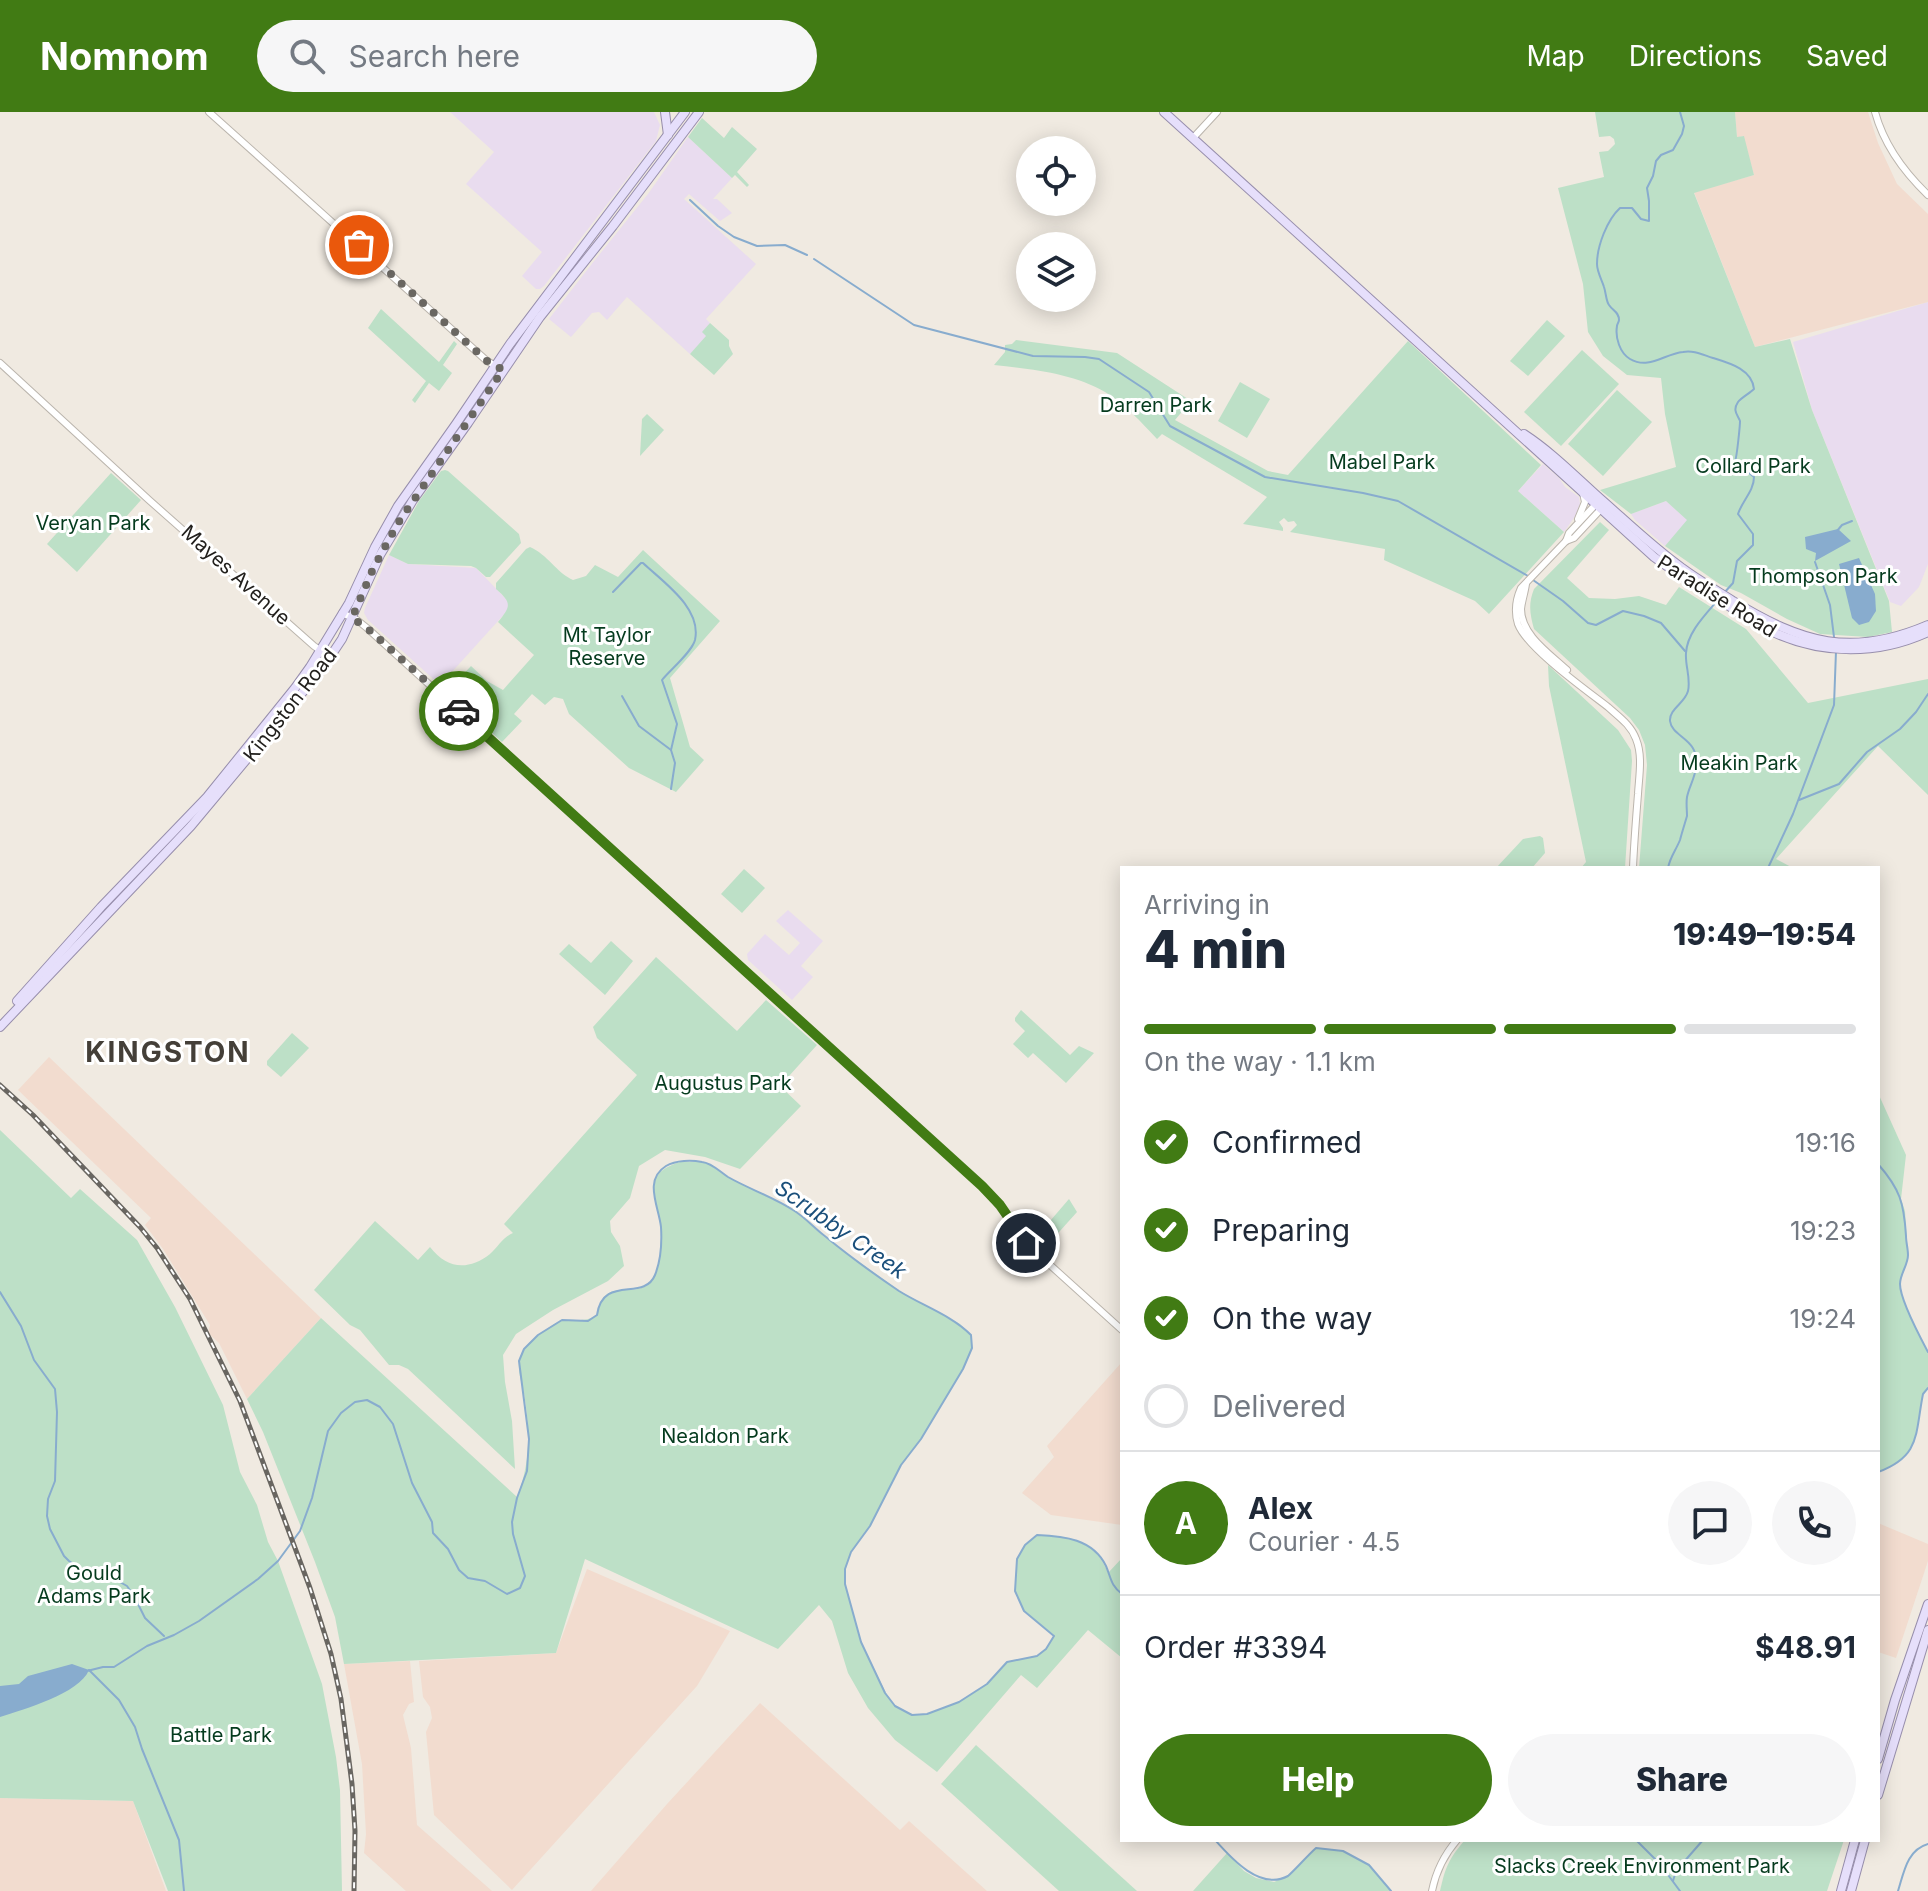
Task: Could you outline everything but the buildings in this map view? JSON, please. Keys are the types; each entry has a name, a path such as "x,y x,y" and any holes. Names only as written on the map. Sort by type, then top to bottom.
{"main road":[{"path":"665,112 668,135"},
{"name":"Paradise Road","path":"1164,112 1583,493 1713,593 1779,635 1806,644 1896,644 1928,632"},
{"name":"Kingston Road","path":"0,1027 203,813 330,657 398,523 498,368 620,217 690,114"},
{"name":"Kingston Road","path":"0,1019 101,907 207,797 290,695 342,613 392,516 668,135 690,114"},
{"name":"Paradise Road","path":"1506,421 1537,442 1600,505"},
{"name":"Paradise Road","path":"1855,646 1889,639 1928,623"},
{"path":"148,860 154,862 166,852"},
{"path":"1880,1752 1895,1700 1925,1623 1928,1604"},
{"path":"1880,1788 1928,1630"},
{"path":"1841,1891 1854,1842"},
{"path":"1851,1891 1864,1842"}],"street":[{"path":"209,112 498,368"},
{"path":"1193,138 1217,112"},
{"path":"1875,112 1890,149 1928,195"},
{"name":"Mayes Avenue","path":"0,363 149,500 330,657"},
{"path":"1575,526 1585,502 1583,493"},
{"path":"1600,505 1575,526 1566,541 1521,588 1516,602 1517,619 1521,631 1540,652 1627,723 1637,740 1639,771 1633,866"},
{"path":"1566,541 1574,538 1600,505"},
{"path":"342,613 367,628 982,1186 1000,1205 1026,1243 1120,1328"},
{"path":"1432,1891 1436,1873 1456,1842"}],"shaded area":[{"path":"450,112 654,112 660,125 656,141 544,286 536,289 522,276 542,252 466,184 494,152"},
{"path":"1735,112 1868,112 1897,184 1928,214 1928,302 1755,347 1694,192 1754,175 1743,136 1737,138"},
{"path":"688,137 732,178 713,199 732,213 720,221 689,194 684,199 756,264 706,319 710,323 703,332 707,336 690,354 627,297 607,320 599,312 592,313 571,337 549,319 648,194"},
{"path":"1928,302 1928,564 1919,587 1901,606 1890,602 1812,410 1793,342"},
{"path":"1543,464 1579,497 1576,515 1564,532 1518,491"},
{"path":"1666,501 1688,520 1665,546 1631,514"},
{"path":"389,555 408,564 476,568 508,601 508,610 440,685 364,613"},
{"path":"788,910 823,941 801,966 813,977 792,1000 748,960 747,954 765,934 789,955 800,943 776,921"},
{"path":"49,1057 321,1318 247,1399 219,1343 208,1333 210,1325 145,1225 151,1218 18,1090"},
{"path":"1120,1364 1120,1525 1051,1515 1022,1493 1054,1457 1047,1446"},
{"path":"1880,1524 1928,1544 1928,1561 1896,1658 1880,1653"},
{"path":"587,1569 730,1631 697,1686 512,1890 434,1815 426,1732 432,1718 430,1707 423,1697 419,1661 556,1653"},
{"path":"410,1661 414,1702 409,1704 403,1715 411,1748 417,1825 492,1891 406,1891 364,1853 366,1834 362,1764 344,1664"},
{"path":"760,1703 900,1830 909,1821 987,1891 591,1891"},
{"path":"0,1798 133,1801 166,1891 0,1891"}],"green space":[{"name":"Collard Park","path":"1595,112 1735,112 1737,137 1744,136 1754,175 1694,193 1755,347 1790,339 1812,410 1889,601 1892,632 1868,637 1820,634 1787,619 1721,585 1665,546 1687,520 1666,501 1631,514 1600,490 1676,467 1661,378 1627,375 1603,356 1588,332 1583,284 1558,188 1604,177 1599,152 1608,151 1615,144 1610,136 1599,137"},
{"path":"702,118 724,138 732,127 757,149 737,172 749,185 747,187 735,175 732,178 688,137"},
{"path":"381,309 439,362 454,341 457,344 443,365 452,373 439,391 429,383 415,403 412,400 426,381 368,328"},
{"path":"1547,320 1565,336 1528,376 1510,361"},
{"path":"710,323 729,340 733,354 714,375 690,354 706,336 702,332"},
{"path":"1016,340 1117,353 1191,401 1175,420 1268,471 1288,475 1408,341 1541,465 1518,491 1564,532 1489,614 1475,601 1384,560 1385,549 1290,532 1297,525 1284,518 1279,522 1283,531 1243,524 1267,497 1162,434 1157,439 1119,402 1093,386 1051,373 994,365 1005,352 1005,345"},
{"path":"1582,350 1619,384 1561,446 1524,412"},
{"path":"1240,382 1270,399 1247,438 1218,421"},
{"path":"1617,390 1652,422 1603,476 1568,444"},
{"path":"647,414 664,430 640,456 642,419"},
{"path":"445,470 519,534 521,543 490,577 471,566 408,564 389,555 419,501 441,471"},
{"name":"Veryan Park","path":"111,473 141,500 77,572 47,544"},
{"name":"Meakin Park","path":"1600,522 1609,530 1567,578 1589,598 1639,596 1666,605 1679,587 1746,629 1808,703 1928,679 1928,795 1878,746 1776,859 1789,866 1639,866 1647,765 1645,745 1630,718 1534,629 1531,599 1534,589"},
{"name":"Mt Taylor Reserve","path":"530,547 573,580 586,576 595,565 618,577 643,550 720,621 670,678 690,747 704,760 676,792 629,768 569,714 563,699 554,697 545,705 532,694 514,714 522,721 502,742 447,692 471,666 503,690 534,655 498,622 508,605 496,589 496,583"},
{"name":"Meakin Park","path":"1548,665 1618,730 1631,750 1625,866 1583,866 1586,862 1549,686"},
{"path":"1543,838 1545,853 1534,866 1498,866 1523,839"},
{"path":"744,869 765,888 742,913 721,894"},
{"path":"611,941 633,961 605,995 559,954 569,944 591,963"},
{"name":"Augustus Park","path":"656,957 737,1031 766,1000 817,1045 780,1086 801,1106 740,1169 705,1157 665,1150 639,1166 630,1198 610,1221 624,1266 608,1281 516,1334 503,1355 515,1469 408,1369 389,1365 360,1330 350,1325 314,1290 375,1221 418,1260 430,1247 443,1260 458,1265 482,1259 513,1233 504,1224 637,1075 597,1038 593,1027"},
{"path":"1021,1010 1070,1055 1079,1046 1094,1053 1066,1083 1033,1053 1028,1058 1013,1044 1025,1031 1015,1021"},
{"path":"292,1033 309,1048 281,1077 267,1065 267,1061"},
{"path":"1880,1097 1906,1155 1901,1199 1905,1211 1908,1257 1900,1282 1902,1296 1928,1352 1928,1388 1923,1394 1914,1442 1902,1459 1880,1471"},
{"path":"0,1130 71,1198 80,1189 137,1240 175,1307 223,1405 240,1472 257,1505 322,1684 340,1790 342,1891 168,1891 133,1801 0,1798"},
{"name":"Nealdon Park","path":"680,1162 705,1162 795,1210 823,1236 901,1292 960,1324 971,1335 972,1348 963,1369 921,1439 901,1465 870,1526 851,1552 845,1569 845,1584 861,1642 895,1706 913,1715 927,1714 959,1702 987,1684 1007,1662 1037,1656 1046,1649 1054,1635 1024,1611 1015,1591 1017,1559 1025,1545 1037,1535 1071,1538 1089,1546 1108,1573 1120,1560 1120,1656 1088,1630 1037,1688 1021,1675 937,1772 895,1740 868,1708 848,1673 832,1621 819,1605 778,1649 585,1559 556,1653 344,1664 335,1617 315,1562 247,1399 321,1318 517,1497 528,1446 526,1407 519,1370 521,1354 526,1346 556,1323 592,1318 612,1292 643,1288 652,1281 661,1251 661,1227 654,1186 660,1172"},
{"path":"1069,1199 1077,1212 1042,1251 1032,1242"},
{"path":"976,1745 1137,1891 1059,1891 941,1784"},
{"name":"Slacks Creek Environment Park","path":"1463,1842 1843,1842 1827,1891 1440,1891 1455,1852"},
{"path":"1316,1848 1343,1851 1369,1865 1391,1891 1193,1891 1227,1853 1244,1871 1256,1878 1274,1882 1288,1876"}],"water":[{"path":"1838,529 1851,541 1815,561 1816,553 1806,549 1805,537"},
{"path":"1859,558 1875,594 1876,611 1869,622 1859,625 1852,618 1839,564"},
{"path":"72,1664 89,1670 74,1686 50,1700 0,1717 0,1686 19,1684 28,1676"}],"waterway":[{"path":"1680,112 1684,126 1682,134 1673,150 1656,161 1647,188 1649,221 1641,219 1632,208 1620,208 1604,234 1597,267 1608,303 1619,317 1619,345 1630,359 1644,363 1676,353 1695,352 1739,368 1752,382 1754,389 1739,400 1736,408 1740,421 1735,461 1754,477 1738,514 1753,534 1753,545 1737,561 1733,583 1724,593"},
{"path":"690,200 734,237 757,246 785,245 807,255"},
{"path":"814,259 914,325 1033,356 1099,359 1149,392 1170,426 1265,477 1398,501 1528,576"},
{"path":"1837,531 1852,521"},
{"path":"1815,562 1830,605 1834,637"},
{"path":"613,592 643,563 670,587 693,617 696,628 693,645 662,680 677,724 671,750 675,763 671,789"},
{"path":"1533,580 1588,623 1596,625 1623,611 1644,616 1661,623 1685,651"},
{"path":"1669,866 1687,816 1687,797 1696,767 1694,750 1672,727 1670,717 1688,691 1686,653 1690,638 1717,601"},
{"path":"1769,866 1793,814 1834,705 1836,651"},
{"path":"1799,800 1839,784 1867,752 1900,729 1928,694"},
{"path":"622,696 639,726 671,750"},
{"name":"Scrubby Creek","path":"87,1671 114,1667 147,1646 199,1621 278,1561 300,1531 312,1498 328,1431 341,1413 355,1402 367,1400 380,1407 393,1424 412,1483 432,1522 433,1533 448,1549 459,1570 468,1578 485,1581 507,1594 520,1588 525,1576 512,1522 527,1471 529,1439 519,1361 524,1349 538,1335 562,1320 588,1321 597,1315 607,1295 650,1283 657,1269 661,1245 655,1179 666,1166 684,1161 709,1164 728,1177 785,1205 880,1278 955,1322 971,1335 972,1348 963,1369 921,1439 901,1465 870,1526 851,1552 845,1569 845,1584 861,1642 885,1693 895,1706 912,1715 927,1714 959,1702 987,1684 1007,1662 1037,1656 1046,1649 1054,1636 1024,1611 1015,1591 1017,1559 1025,1545 1037,1535 1067,1538 1094,1550 1120,1592"},
{"path":"1880,1167 1896,1189 1902,1205 1908,1255 1900,1280 1901,1291 1928,1352"},
{"path":"0,1292 21,1326 34,1360 55,1389 55,1481 48,1499 47,1516 50,1529 69,1561 92,1576 111,1577 127,1586 145,1618 164,1636"},
{"name":"Scrubby Creek","path":"1880,1471 1892,1466 1909,1451 1917,1432 1923,1394 1928,1388"},
{"path":"89,1670 119,1700 135,1727 179,1840 184,1891"},
{"name":"Scrubby Creek","path":"1217,1842 1247,1870 1267,1879 1288,1876 1316,1848 1343,1851 1369,1865 1391,1891"},
{"name":"Scrubby Creek","path":"1638,1842 1680,1891"},
{"name":"Scrubby Creek","path":"1673,1881 1676,1871 1701,1842"},
{"path":"1898,1891 1911,1856 1928,1844"}],"railway":[{"path":"0,1085 33,1115 157,1248 190,1299 240,1401 310,1588 331,1654 341,1699 352,1784 354,1891"}],"way so far":[{"path":"359,245 487,361 503,370 398,523 373,569 352,618 459,711"}],"district":[{"name":"KINGSTON","path":"168,1052"}],"route":[{"path":"459,711 996,1199 1026,1243"}],"park label":[{"name":"Darren Park","path":"1156,405"},
{"name":"Mabel Park","path":"1382,462"},
{"name":"Thompson Park","path":"1823,576"},
{"name":"Gould Adams Park","path":"94,1584"},
{"name":"Battle Park","path":"221,1735"}]}
